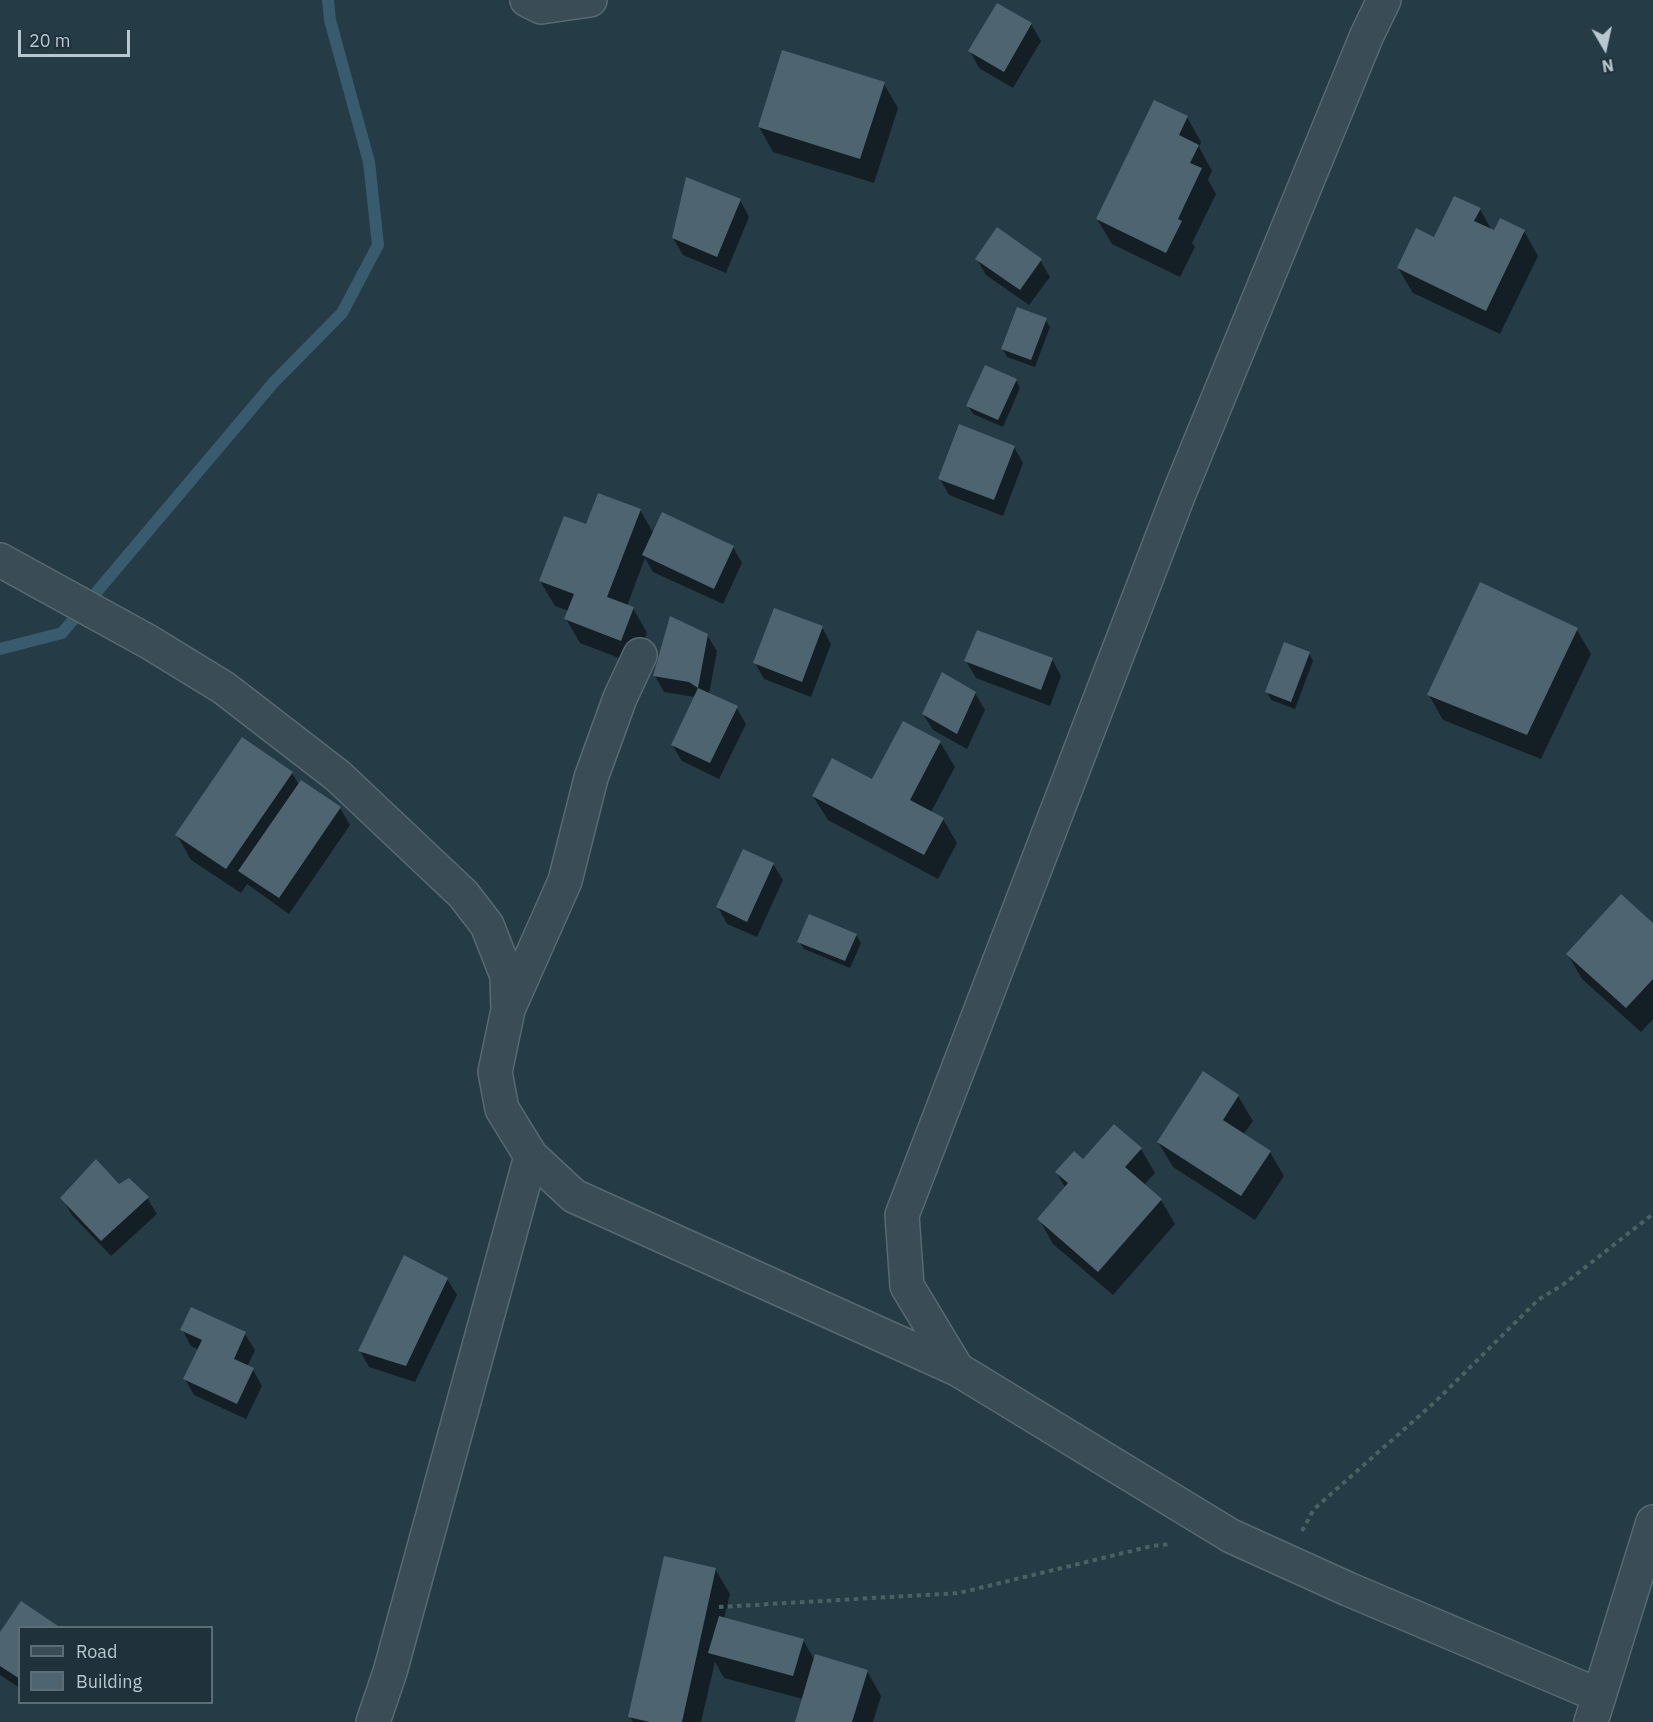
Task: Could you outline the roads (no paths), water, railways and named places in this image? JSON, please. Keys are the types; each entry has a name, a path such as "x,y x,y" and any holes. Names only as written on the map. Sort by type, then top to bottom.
{"street":[{"path":"527,0 541,7 566,6 590,0"},
{"path":"957,1369 907,1286 902,1215 1178,496 1367,35 1384,0"},
{"path":"0,560 149,642 224,688 338,776 463,894 487,925 507,976 508,1010"},
{"path":"640,654 620,698 591,778 565,881 508,1010 495,1072 502,1109 531,1156 574,1196 957,1369 1232,1536 1595,1708 1653,1522"},
{"path":"374,1722 390,1672 531,1156"}],"waterway":[{"path":"0,649 62,633 274,382 342,313 378,245 369,162 330,20 328,0"}]}
